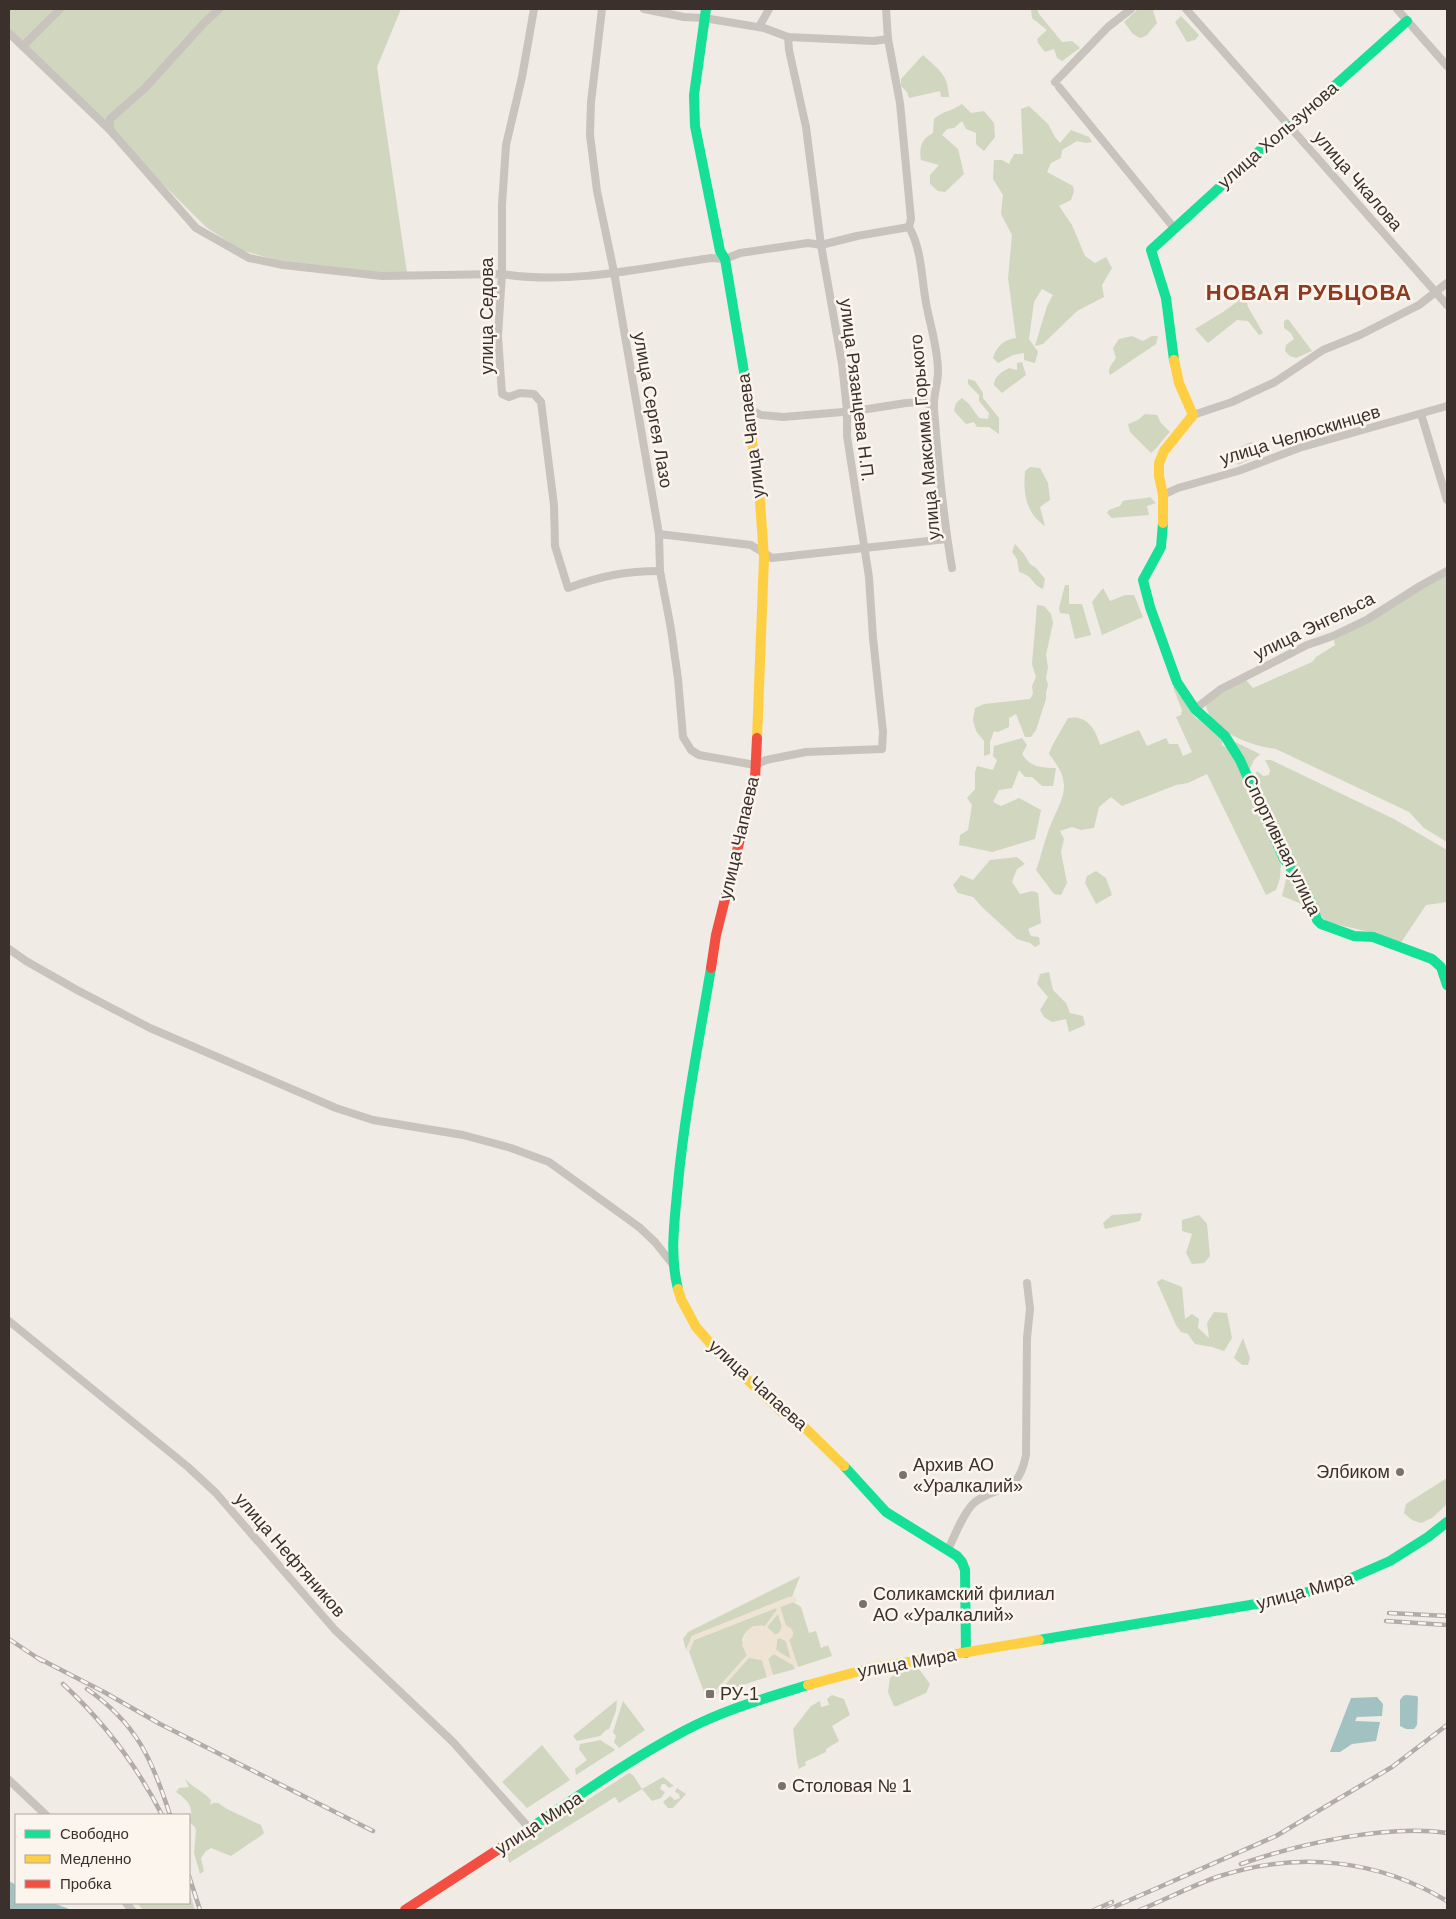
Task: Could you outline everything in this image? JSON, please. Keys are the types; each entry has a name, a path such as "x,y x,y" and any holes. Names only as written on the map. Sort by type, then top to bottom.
{"main road":[{"name":"улица Чапаева","path":"705,14 694,96 695,126 720,251 725,259 745,378 747,408 759,488 763,552 755,779 716,935 680,1164 673,1234 674,1266 681,1299 696,1327 718,1351 766,1398 782,1412 801,1424 847,1469 886,1512 948,1550 962,1562 965,1570 966,1653"},
{"name":"улица Хользунова","path":"1193,415 1179,383 1172,350 1166,298 1151,250 1266,145 1279,134 1291,128 1312,106 1407,21"},
{"name":"Спортивная улица","path":"1193,415 1164,451 1159,463 1163,495 1164,533 1161,547 1143,580 1150,607 1178,682 1195,709 1224,736 1240,760 1284,859 1301,882 1317,920 1321,924 1354,936 1373,937 1432,959 1441,967 1447,985"},
{"name":"улица Мира","path":"405,1910 628,1765 684,1731 711,1718 816,1682 850,1674 1286,1599 1340,1584 1367,1573 1411,1550 1447,1522"}],"street":[{"path":"23,46 60,9"},
{"path":"110,130 110,119 145,88 219,9"},
{"name":"улица Седова","path":"534,9 522,77 506,145 498,336 502,394 509,397 520,392 534,394 541,402 554,505 555,546 568,588 598,577 632,571 660,571"},
{"name":"улица Сергея Лазо","path":"602,9 591,102 590,135 597,191 614,272 659,534 660,571 672,628 683,738 691,750 699,755 755,765"},
{"path":"644,9 684,17 705,14 759,27 788,37 888,39"},
{"path":"759,27 769,9"},
{"name":"улица Максима Горького","path":"886,9 888,39 900,103 911,218 909,227 916,240 938,370 934,406 947,539 952,568"},
{"path":"1130,9 1108,27 1057,84 1174,228"},
{"name":"улица Чкалова","path":"1186,9 1447,305"},
{"path":"1397,9 1447,66"},
{"path":"9,33 110,130 196,228 249,258 283,265 382,276 502,274 517,277 565,276 614,272 711,258 725,259 740,253 808,243 821,245 857,236 909,227"},
{"name":"улица Рязанцева Н.П.","path":"755,765 766,760 806,752 882,749 883,732 873,638 869,577 847,436 847,410 842,364 821,245 806,127 788,50 788,37"},
{"path":"1193,415 1232,402 1275,382 1323,350 1360,335 1419,305 1447,283"},
{"path":"747,408 761,415 783,417 906,403 922,402 934,406"},
{"name":"улица Челюскинцев","path":"1163,495 1178,488 1238,471 1299,448 1447,406"},
{"path":"1421,414 1447,500"},
{"path":"659,534 751,545 772,558 947,539"},
{"name":"улица Энгельса","path":"1195,709 1221,689 1307,646 1368,619 1447,571"},
{"path":"9,948 26,961 77,990 150,1028 336,1108 373,1120 463,1135 511,1148 549,1162 639,1227 655,1242 674,1266"},
{"path":"948,1550 964,1517 974,1503 1004,1489 1021,1475 1024,1467 1026,1454 1027,1338 1030,1309 1027,1283"},
{"name":"улица Нефтяников","path":"9,1321 188,1467 216,1493 335,1630 452,1742 530,1829"},
{"path":"9,1780 45,1814"}],"green space":[{"path":"9,9 401,9 377,67 407,273 307,269 241,250 206,227 9,31"},
{"path":"1031,9 1037,9 1062,42 1072,41 1080,48 1062,61 1057,58 1054,49 1045,52 1037,39 1047,30 1032,18"},
{"path":"1138,9 1156,9 1153,11 1157,23 1146,36 1140,38 1133,34 1124,22"},
{"path":"1181,16 1199,35 1195,40 1187,42 1175,22"},
{"path":"923,55 942,73 947,83 949,97 941,97 940,91 909,98 907,92 901,86 901,79"},
{"path":"962,104 971,113 984,111 994,123 995,137 984,151 976,144 976,133 966,129 962,121 954,128 947,129 942,135 958,149 964,174 945,192 938,191 930,184 930,175 939,165 921,160 921,148 923,141 933,133 934,119"},
{"path":"1029,106 1048,124 1060,143 1071,130 1089,137 1092,142 1077,141 1062,150 1061,158 1051,163 1047,172 1073,186 1074,191 1071,200 1059,206 1072,225 1085,256 1095,263 1106,257 1112,268 1102,285 1104,297 1077,311 1043,344 1035,346 1047,306 1053,295 1042,289 1034,302 1029,339 1038,352 1035,363 1024,360 1024,353 1013,355 998,363 993,358 996,350 1007,340 1016,338 1008,278 1012,235 1001,214 1003,195 993,179 994,160 1002,160 1009,164 1014,154 1023,154 1021,109"},
{"path":"1246,298 1248,307 1263,333 1259,335 1248,321 1237,320 1208,343 1195,329 1241,299"},
{"path":"1288,319 1312,351 1296,358 1290,356 1285,351 1286,345 1294,339 1291,333 1284,328 1284,321"},
{"path":"1132,336 1143,341 1152,336 1158,336 1156,344 1110,375 1110,368 1116,358 1113,348 1119,339"},
{"path":"1022,362 1026,375 1002,393 994,385 997,377 1009,368 1017,370 1017,363"},
{"path":"968,379 975,381 983,393 983,398 999,418 999,434 989,427 977,427 974,422 966,424 954,411 956,403 962,398 979,418 988,419 989,413 979,401 979,395 968,384"},
{"path":"1145,414 1157,415 1161,423 1170,432 1151,453 1130,432 1128,424 1138,420"},
{"path":"1251,442 1256,444 1259,455 1238,465 1233,457 1240,447"},
{"path":"1030,467 1040,468 1048,483 1050,500 1040,507 1045,526 1030,509 1025,495 1025,471"},
{"path":"1150,497 1156,503 1147,506 1149,515 1112,518 1107,513 1109,510 1120,506 1123,501"},
{"path":"1015,544 1030,564 1045,579 1043,589 1019,572 1017,559 1012,552"},
{"path":"1447,575 1447,842 1424,828 1409,812 1276,749 1244,741 1224,730 1209,715 1206,705 1224,690 1245,679 1253,688 1312,662 1316,657 1335,645 1334,640 1378,617 1424,587"},
{"path":"1065,585 1069,585 1069,604 1082,604 1091,635 1075,639 1069,614 1060,613 1059,608"},
{"path":"1103,588 1110,601 1125,595 1134,595 1143,617 1102,635 1092,602"},
{"path":"1037,605 1044,606 1051,614 1053,623 1046,655 1048,667 1046,678 1048,685 1046,699 1036,730 1031,737 1025,737 1016,714 1009,718 1009,727 998,732 994,731 990,742 990,754 984,756 984,741 976,731 973,720 975,708 984,704 1030,699 1033,694 1032,686 1036,677 1032,664"},
{"path":"1173,687 1176,687 1195,717 1222,738 1222,745 1225,747 1229,746 1281,860 1280,878 1276,890 1266,895 1207,774 1188,783 1176,785 1122,806 1111,797 1099,807 1094,828 1081,830 1072,827 1060,831 1064,839 1061,852 1067,883 1061,895 1054,894 1036,870 1047,834 1064,791 1062,775 1049,754 1068,718 1080,718 1090,724 1100,745 1139,730 1147,746 1166,738 1169,744 1178,744 1183,756 1192,752 1176,717 1181,715 1182,710"},
{"path":"1022,738 1027,745 1022,754 1029,762 1041,767 1056,768 1053,786 1042,786 1032,777 1025,777 1019,770 1012,788 999,790 993,802 1001,806 1019,798 1041,810 1035,839 992,852 959,845 960,835 968,830 972,805 967,798 975,789 977,766 993,770 997,760 993,756 994,746"},
{"path":"1231,740 1260,754 1254,760 1248,773"},
{"path":"1265,760 1271,760 1394,819 1447,850 1447,902 1426,905 1400,944 1374,933 1327,922 1319,914 1285,855 1256,790 1254,778 1257,771 1263,776 1269,775 1270,770"},
{"path":"1017,857 1025,864 1017,869 1012,882 1020,894 1033,891 1038,893 1041,923 1028,929 1031,936 1039,937 1040,944 1035,947 1030,943 1017,939 973,897 958,893 953,885 961,875 973,880 990,860"},
{"path":"1096,871 1106,878 1112,895 1096,904 1085,883 1087,876"},
{"path":"1288,871 1294,877 1309,905 1304,905 1282,896"},
{"path":"1049,972 1053,990 1066,1003 1070,1013 1083,1016 1085,1025 1069,1032 1066,1019 1052,1022 1044,1017 1040,1010 1048,997 1037,984 1040,974"},
{"path":"1142,1213 1140,1221 1105,1229 1103,1223 1112,1215"},
{"path":"1199,1215 1207,1224 1210,1256 1204,1263 1192,1264 1186,1253 1192,1234 1182,1231 1182,1220"},
{"path":"1162,1279 1182,1287 1185,1319 1192,1314 1199,1319 1198,1328 1209,1338 1207,1323 1214,1312 1227,1313 1232,1338 1224,1351 1195,1344 1188,1334 1181,1332 1157,1282"},
{"path":"1243,1338 1250,1358 1248,1365 1242,1365 1234,1358"},
{"path":"1447,1478 1447,1504 1432,1518 1421,1523 1412,1520 1404,1513 1406,1504"},
{"path":"800,1576 792,1597 692,1636 686,1650 683,1639 688,1632"},
{"path":"793,1602 801,1607 809,1633 816,1631 821,1648 828,1645 832,1656 798,1667 789,1640 791,1638 789,1627 786,1626 780,1607"},
{"path":"776,1608 777,1610 765,1626 754,1627 745,1633 742,1640 747,1655 716,1690 717,1694 714,1695 712,1690 704,1692 689,1652 694,1640"},
{"path":"778,1613 782,1627 779,1633 775,1635 767,1627"},
{"path":"780,1638 786,1641 792,1660 776,1650 777,1639"},
{"path":"774,1654 793,1665 795,1669 773,1675 768,1659"},
{"path":"749,1657 762,1660 767,1677 725,1691 723,1687"},
{"path":"919,1669 930,1684 926,1693 894,1706 888,1692 890,1678 900,1671"},
{"path":"832,1695 844,1699 850,1715 832,1726 839,1741 826,1749 826,1752 805,1762 806,1765 799,1769 793,1729 811,1706 820,1701 821,1707 829,1705 827,1699"},
{"path":"617,1700 616,1711 609,1729 600,1736 577,1741 573,1736"},
{"path":"623,1701 645,1730 619,1748 614,1742 616,1736 613,1732"},
{"path":"601,1740 615,1750 576,1775 575,1769 587,1760 579,1749 580,1744"},
{"path":"542,1745 570,1780 527,1808 502,1782"},
{"path":"629,1773 633,1775 642,1789 619,1803 615,1797 509,1863 507,1852"},
{"path":"663,1777 674,1786 669,1788 662,1784 660,1789 665,1792 661,1798 652,1801 642,1789"},
{"path":"185,1779 211,1800 210,1805 218,1803 261,1825 264,1833 231,1856 211,1848 206,1851 201,1858 204,1871 200,1874 194,1853 196,1830 190,1823 191,1808 187,1801 176,1792 179,1788 189,1787"},
{"path":"677,1788 686,1794 673,1808 668,1808 663,1802 670,1796 675,1800 680,1798 679,1794 675,1792"},
{"path":"190,1894 195,1910 143,1910 138,1904 190,1904"}],"shaded area":[{"path":"795,1596 797,1601 780,1607 786,1626 791,1628 793,1632 793,1636 789,1640 798,1667 795,1669 793,1665 774,1654 768,1659 773,1675 767,1677 762,1660 749,1658 723,1687 725,1691 717,1694 716,1690 747,1656 742,1645 746,1632 753,1626 765,1626 777,1610 776,1608 694,1640 689,1652 686,1650 692,1636","holes":["778,1614 782,1627 776,1635 767,1627","780,1638 786,1641 791,1660 776,1650 777,1639"]}],"water":[{"path":"1406,1695 1417,1696 1418,1698 1417,1725 1414,1729 1406,1729 1400,1726 1400,1700"},
{"path":"1377,1697 1383,1704 1382,1716 1357,1717 1355,1721 1380,1722 1376,1741 1352,1744 1340,1752 1330,1752 1351,1698"},
{"path":"9,1881 15,1884 15,1904 56,1904 72,1910 9,1910"}],"railway":[{"path":"1389,1613 1447,1616"},
{"path":"1386,1621 1447,1625"},
{"path":"9,1639 42,1661"},
{"path":"38,1658 160,1724 373,1831"},
{"path":"63,1684 106,1729 142,1779 161,1814"},
{"path":"87,1689 119,1716 140,1744 149,1760 170,1814"},
{"path":"1107,1910 1276,1836 1392,1767 1447,1725"},
{"path":"1241,1864 1289,1849 1343,1838 1397,1831 1447,1833"},
{"path":"1140,1910 1220,1876 1249,1868 1279,1863 1308,1862 1336,1863 1365,1868 1393,1876 1447,1901"},
{"path":"190,1879 200,1910"},
{"path":"1094,1910 1112,1902"}],"traffic: fast":[{"path":"706,9 694,95 695,126 720,251 725,259 745,378 751,434"},
{"path":"1174,360 1166,298 1151,250 1266,145 1298,121 1312,106 1407,21"},
{"path":"1163,523 1161,547 1143,580 1150,607 1177,682 1195,709 1225,736 1240,760 1284,859 1301,882 1317,920 1321,924 1354,936 1373,937 1432,959 1441,967 1447,985"},
{"path":"678,1289 673,1250 678,1183 688,1102 711,968"},
{"path":"844,1466 886,1512 957,1556 962,1562 965,1570 966,1653"},
{"path":"1039,1640 1286,1599 1351,1578 1390,1561 1428,1537 1447,1522"},
{"path":"505,1845 616,1771 684,1731 729,1711 808,1685"}],"traffic: slow":[{"path":"1163,523 1163,495 1159,476 1159,463 1164,451 1193,415 1179,383 1174,360"},
{"path":"751,434 759,488 764,558 757,738"},
{"path":"678,1289 681,1299 696,1327 717,1351 782,1412 801,1424 844,1466"},
{"path":"808,1685 867,1669 1039,1640"}],"traffic: jam":[{"path":"711,968 716,935 755,779 757,738"},
{"path":"405,1910 505,1845"}],"place":[{"name":"Элбиком","path":"1400,1472"},
{"name":"Архив АО «Уралкалий»","path":"903,1475"},
{"name":"Соликамский филиал АО «Уралкалий»","path":"863,1604"},
{"name":"РУ-1","path":"710,1694"},
{"name":"Столовая № 1","path":"782,1786"}],"district":[{"name":"НОВАЯ РУБЦОВА","path":"1309,292"}]}
